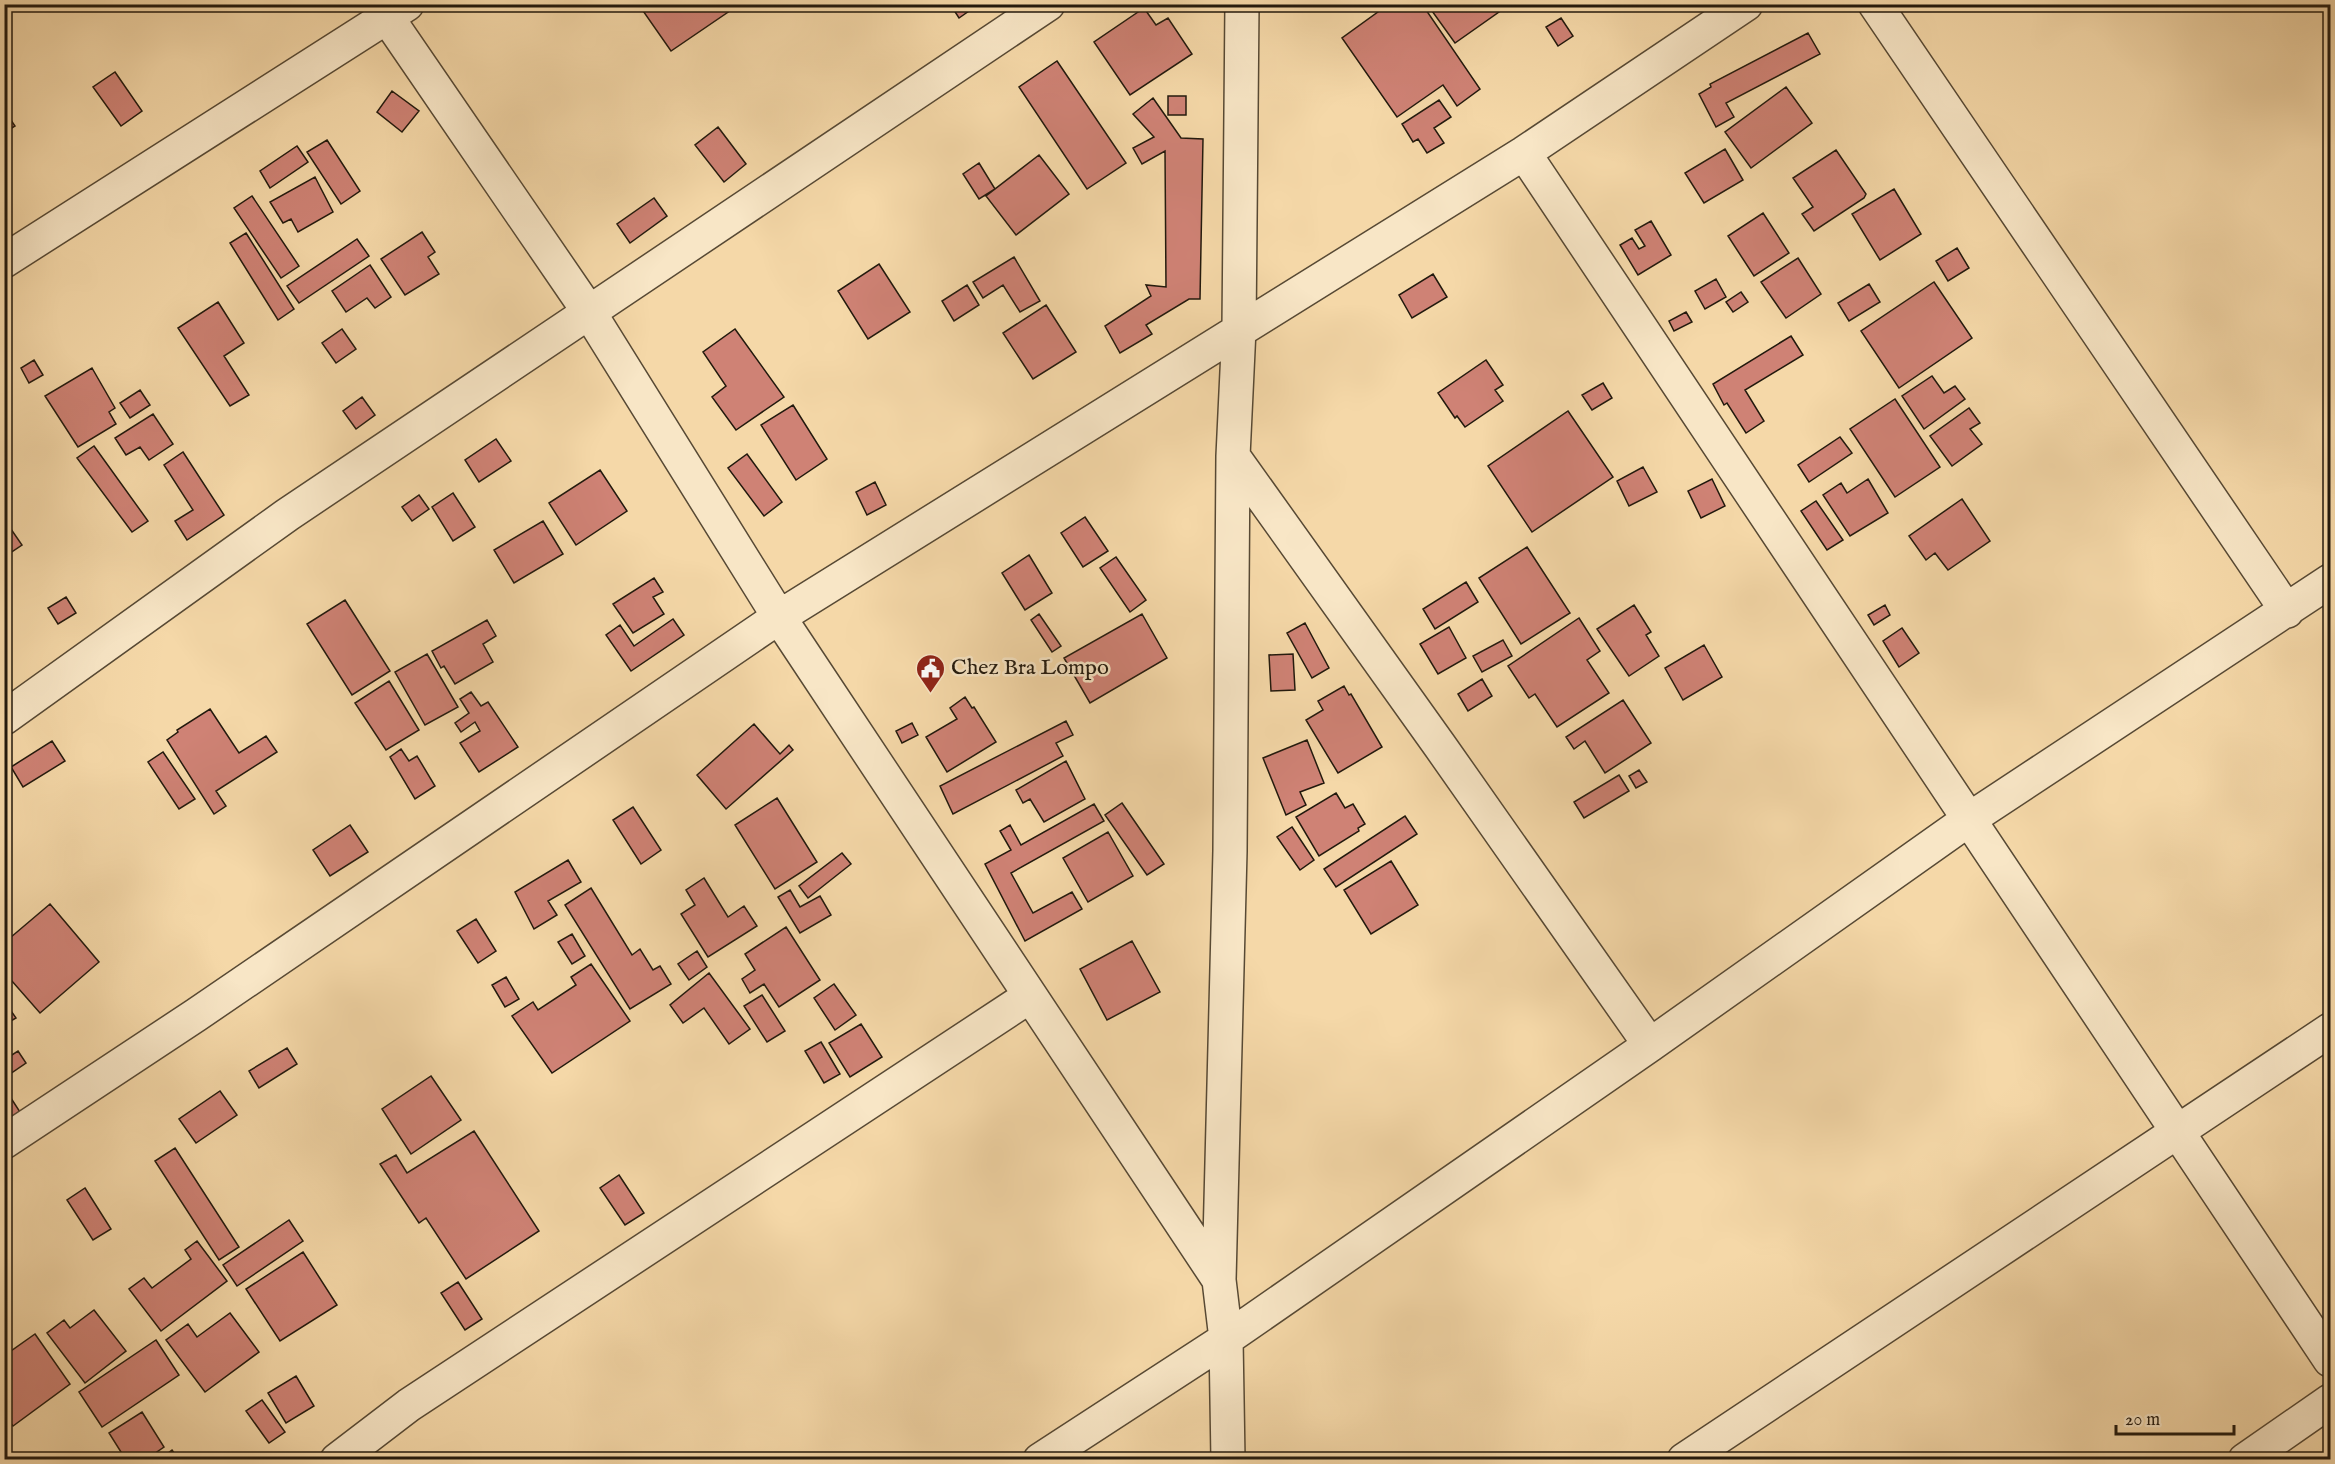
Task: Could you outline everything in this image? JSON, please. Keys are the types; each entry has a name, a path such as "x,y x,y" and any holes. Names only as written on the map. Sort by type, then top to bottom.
{"street":[{"path":"4,718 287,515 1048,4"},
{"path":"1228,1460 1226,1339 1219,1280 1230,851 1233,456 1239,329 1242,4"},
{"path":"4,1142 196,1015 779,617 1524,153 1746,4"},
{"path":"1875,4 2287,611"},
{"path":"4,261 391,9 589,312 779,617 1219,1280"},
{"path":"1524,153 2331,1360"},
{"path":"1233,456 1650,1045"},
{"path":"1040,1460 1226,1339 1650,1045 1968,820 2331,581"},
{"path":"337,1460 409,1405 1030,996"},
{"path":"1684,1460 2331,1030"},
{"path":"2245,1460 2331,1401"}],"building":[{"path":"647,4 736,4 737,6 671,51 641,8"},
{"path":"950,4 979,4 959,18"},
{"path":"1389,4 1422,4 1480,89 1457,106 1443,85 1397,117 1342,38"},
{"path":"1427,4 1504,4 1506,7 1455,43"},
{"path":"1144,8 1156,25 1168,18 1192,54 1130,95 1094,42"},
{"path":"1561,18 1573,36 1558,46 1546,27"},
{"path":"1808,33 1820,54 1726,103 1734,117 1716,127 1699,94 1711,87 1710,84"},
{"path":"1057,61 1126,163 1087,189 1019,87"},
{"path":"115,72 142,111 121,126 93,87"},
{"path":"1786,87 1812,123 1751,168 1725,132"},
{"path":"392,91 419,111 402,132 377,112"},
{"path":"1168,96 1186,96 1186,115 1168,115"},
{"path":"1153,98 1181,138 1203,139 1200,299 1189,299 1146,325 1152,334 1120,353 1105,326 1151,296 1146,285 1166,287 1165,151 1142,164 1133,148 1154,137 1133,114"},
{"path":"1439,100 1451,117 1434,128 1444,143 1427,153 1418,139 1413,142 1402,124"},
{"path":"4,110 15,126 4,133"},
{"path":"718,127 746,164 724,182 695,145"},
{"path":"327,140 360,191 341,204 307,152"},
{"path":"297,146 308,162 270,188 260,171"},
{"path":"1725,149 1743,180 1704,203 1685,173"},
{"path":"1836,150 1866,194 1864,198 1814,231 1802,214 1813,207 1793,178"},
{"path":"1039,155 1069,194 1016,235 986,196"},
{"path":"979,163 995,189 979,199 963,174"},
{"path":"315,177 333,212 298,232 291,219 283,223 270,202"},
{"path":"1894,189 1921,234 1880,260 1852,214"},
{"path":"252,196 299,266 281,278 234,208"},
{"path":"654,198 667,216 630,243 617,224"},
{"path":"1763,213 1789,253 1754,276 1728,236"},
{"path":"1651,221 1671,255 1638,275 1620,245 1632,238 1639,249 1645,246 1635,230"},
{"path":"422,232 435,252 428,257 439,274 405,295 381,259"},
{"path":"246,233 294,309 278,320 230,243"},
{"path":"357,239 369,256 299,303 287,286"},
{"path":"1957,248 1969,268 1948,281 1936,261"},
{"path":"1014,257 1040,301 1020,312 1003,285 983,298 973,282"},
{"path":"1798,258 1821,294 1786,318 1761,282"},
{"path":"879,264 910,312 868,339 838,291"},
{"path":"370,265 391,297 375,308 367,298 346,312 332,291"},
{"path":"1433,274 1447,297 1412,318 1399,295"},
{"path":"1716,279 1726,297 1705,309 1695,291"},
{"path":"1934,282 1972,338 1899,388 1861,331"},
{"path":"1869,284 1880,302 1849,321 1838,303"},
{"path":"967,285 979,305 954,321 942,301"},
{"path":"1741,292 1748,302 1733,312 1726,302"},
{"path":"218,302 244,343 224,356 249,395 230,406 178,328"},
{"path":"1046,305 1076,352 1033,379 1003,333"},
{"path":"1686,312 1692,322 1674,331 1669,321"},
{"path":"342,329 356,349 336,363 322,343"},
{"path":"735,329 784,397 736,430 712,397 726,386 703,352"},
{"path":"1791,336 1803,355 1745,390 1764,421 1746,433 1727,403 1724,405 1713,384"},
{"path":"34,360 43,375 29,383 21,368"},
{"path":"1486,360 1503,385 1495,390 1503,401 1465,427 1457,416 1455,418 1438,393"},
{"path":"92,368 115,408 109,412 116,424 78,447 45,396"},
{"path":"1932,376 1944,393 1955,386 1965,399 1924,429 1902,396"},
{"path":"1603,383 1612,398 1592,410 1582,395"},
{"path":"140,390 150,405 130,418 120,403"},
{"path":"362,397 375,415 356,429 343,411"},
{"path":"1895,399 1940,467 1895,497 1850,429"},
{"path":"793,405 827,459 796,480 761,425"},
{"path":"1969,408 1980,423 1970,429 1982,444 1952,466 1930,436"},
{"path":"1568,411 1613,477 1532,532 1488,466"},
{"path":"153,414 173,444 149,460 140,447 126,455 115,438"},
{"path":"1840,437 1852,453 1809,482 1798,465"},
{"path":"496,439 511,461 479,482 465,460"},
{"path":"94,446 148,521 132,532 77,458"},
{"path":"183,452 224,515 187,540 175,521 193,510 164,465"},
{"path":"747,454 782,502 764,516 728,468"},
{"path":"1643,467 1657,492 1629,506 1617,481"},
{"path":"600,470 627,511 576,545 549,503"},
{"path":"1712,479 1725,506 1701,518 1688,491"},
{"path":"1868,479 1888,513 1850,536 1823,495 1841,483 1847,493"},
{"path":"875,482 886,505 867,515 856,492"},
{"path":"453,493 475,527 453,541 432,507"},
{"path":"419,495 429,509 412,521 402,507"},
{"path":"1962,499 1990,541 1948,570 1935,553 1926,560 1909,536"},
{"path":"1816,501 1843,540 1827,550 1801,511"},
{"path":"1085,517 1108,551 1083,567 1061,533"},
{"path":"4,519 22,545 4,557"},
{"path":"543,521 563,554 514,583 494,550"},
{"path":"1527,547 1570,613 1521,644 1479,578"},
{"path":"1029,555 1052,593 1025,610 1002,573"},
{"path":"1116,557 1146,600 1130,612 1100,568"},
{"path":"654,578 663,592 653,597 664,614 633,633 613,604"},
{"path":"1466,582 1478,602 1435,629 1423,609"},
{"path":"66,597 76,613 58,624 48,608"},
{"path":"345,600 390,671 352,695 307,624"},
{"path":"1634,605 1651,632 1646,635 1659,656 1629,676 1597,629"},
{"path":"1885,605 1890,615 1874,625 1868,615"},
{"path":"1039,614 1061,646 1052,652 1031,620"},
{"path":"1142,614 1167,658 1090,703 1064,658"},
{"path":"1579,618 1600,651 1587,660 1609,693 1557,727 1535,694 1529,698 1508,666"},
{"path":"673,619 684,635 631,671 606,635 620,625 634,646"},
{"path":"487,620 496,636 483,644 493,662 455,684 444,666 441,668 432,651"},
{"path":"1305,623 1329,668 1312,678 1287,633"},
{"path":"1449,627 1466,658 1438,674 1420,644"},
{"path":"1902,628 1919,653 1899,667 1883,641"},
{"path":"1503,640 1512,656 1482,672 1473,656"},
{"path":"1704,645 1722,677 1683,700 1665,668"},
{"path":"427,654 458,707 425,725 395,672"},
{"path":"1293,654 1295,690 1271,691 1269,655"},
{"path":"1482,679 1492,696 1468,711 1458,694"},
{"path":"389,681 419,730 386,750 355,703"},
{"path":"1344,686 1382,747 1338,773 1306,720 1323,710 1318,701"},
{"path":"471,692 481,706 488,702 518,747 479,772 460,743 480,731 475,722 461,732 455,723 469,713 460,699"},
{"path":"965,697 996,742 947,772 926,737 957,719 950,708"},
{"path":"1623,700 1651,743 1605,773 1585,741 1574,749 1566,737"},
{"path":"210,709 239,753 266,736 277,752 216,791 226,806 214,814 167,740 178,732 177,730"},
{"path":"1066,721 1073,735 1056,743 1063,756 953,814 940,786"},
{"path":"912,723 918,735 902,743 896,731"},
{"path":"754,724 780,754 789,745 793,750 726,809 697,775"},
{"path":"1307,740 1324,783 1300,792 1306,805 1286,815 1263,758"},
{"path":"52,741 65,761 23,787 11,767"},
{"path":"401,749 409,761 417,756 435,786 415,799 390,757"},
{"path":"163,752 195,799 179,809 148,762"},
{"path":"1066,761 1085,799 1044,822 1030,799 1023,803 1016,790"},
{"path":"1639,770 1647,782 1636,788 1629,776"},
{"path":"1619,775 1629,791 1584,818 1574,802"},
{"path":"1336,793 1345,808 1353,804 1365,824 1358,828 1359,831 1319,856 1296,817"},
{"path":"777,798 817,862 775,889 735,825"},
{"path":"1122,803 1164,864 1147,875 1105,815"},
{"path":"1094,804 1104,821 1011,873 1033,913 1072,892 1082,909 1025,941 985,864 1011,850 1000,831 1010,825 1021,845"},
{"path":"633,807 661,850 641,864 613,820"},
{"path":"1405,816 1417,834 1336,887 1324,869"},
{"path":"350,825 368,852 330,876 313,850"},
{"path":"1292,827 1314,860 1300,870 1277,837"},
{"path":"1108,832 1133,876 1088,902 1063,858"},
{"path":"842,853 851,864 808,898 799,886"},
{"path":"568,860 581,882 548,901 557,915 534,929 515,892"},
{"path":"1391,861 1418,905 1371,934 1344,890"},
{"path":"704,878 728,917 744,906 757,926 708,957 681,914 695,905 686,890"},
{"path":"591,888 632,955 640,949 653,970 660,966 671,984 630,1009 565,905"},
{"path":"790,890 800,907 820,896 831,915 800,933 778,897"},
{"path":"50,904 99,962 40,1013 4,972 4,943"},
{"path":"476,919 496,951 478,963 457,931"},
{"path":"786,927 820,980 779,1007 764,984 750,993 742,979 755,970 745,954"},
{"path":"572,934 585,956 572,964 558,942"},
{"path":"1132,941 1160,992 1107,1020 1080,969"},
{"path":"697,951 707,967 689,980 678,964"},
{"path":"591,964 630,1021 552,1073 512,1016 533,1002 538,1010 576,985 571,977"},
{"path":"709,973 750,1029 729,1044 704,1008 683,1023 670,1005"},
{"path":"506,977 519,999 505,1007 492,985"},
{"path":"834,984 856,1015 835,1030 814,998"},
{"path":"762,995 785,1031 767,1042 744,1006"},
{"path":"4,1001 16,1018 4,1025"},
{"path":"861,1024 882,1057 850,1077 829,1043"},
{"path":"821,1042 840,1074 824,1083 805,1051"},
{"path":"287,1048 297,1064 259,1088 249,1071"},
{"path":"18,1051 26,1063 4,1078 4,1060"},
{"path":"431,1076 461,1120 411,1154 382,1109"},
{"path":"220,1091 237,1115 196,1143 179,1119"},
{"path":"7,1092 20,1112 4,1122 4,1093"},
{"path":"474,1131 539,1231 466,1279 426,1218 419,1223 380,1164 396,1155 407,1173"},
{"path":"175,1148 239,1247 219,1260 155,1161"},
{"path":"619,1175 644,1213 625,1225 600,1188"},
{"path":"85,1188 111,1229 93,1240 67,1200"},
{"path":"289,1220 303,1241 237,1286 223,1265"},
{"path":"197,1241 227,1281 161,1331 129,1289 144,1278 152,1288 191,1259 185,1250"},
{"path":"303,1252 337,1305 280,1341 246,1289"},
{"path":"458,1282 482,1319 465,1330 441,1293"},
{"path":"94,1310 126,1351 85,1383 47,1333 64,1320 70,1328"},
{"path":"230,1313 259,1352 205,1392 166,1340 188,1324 197,1337"},
{"path":"35,1334 70,1384 13,1426 4,1415 4,1356"},
{"path":"156,1340 179,1375 102,1427 79,1392"},
{"path":"296,1376 314,1406 286,1423 268,1393"},
{"path":"262,1400 285,1432 269,1443 246,1411"},
{"path":"142,1412 164,1447 145,1460 126,1460 109,1433"},
{"path":"172,1450 179,1460 159,1460"}],"place":[{"name":"Chez Bra Lompo","path":"930,694"}]}
